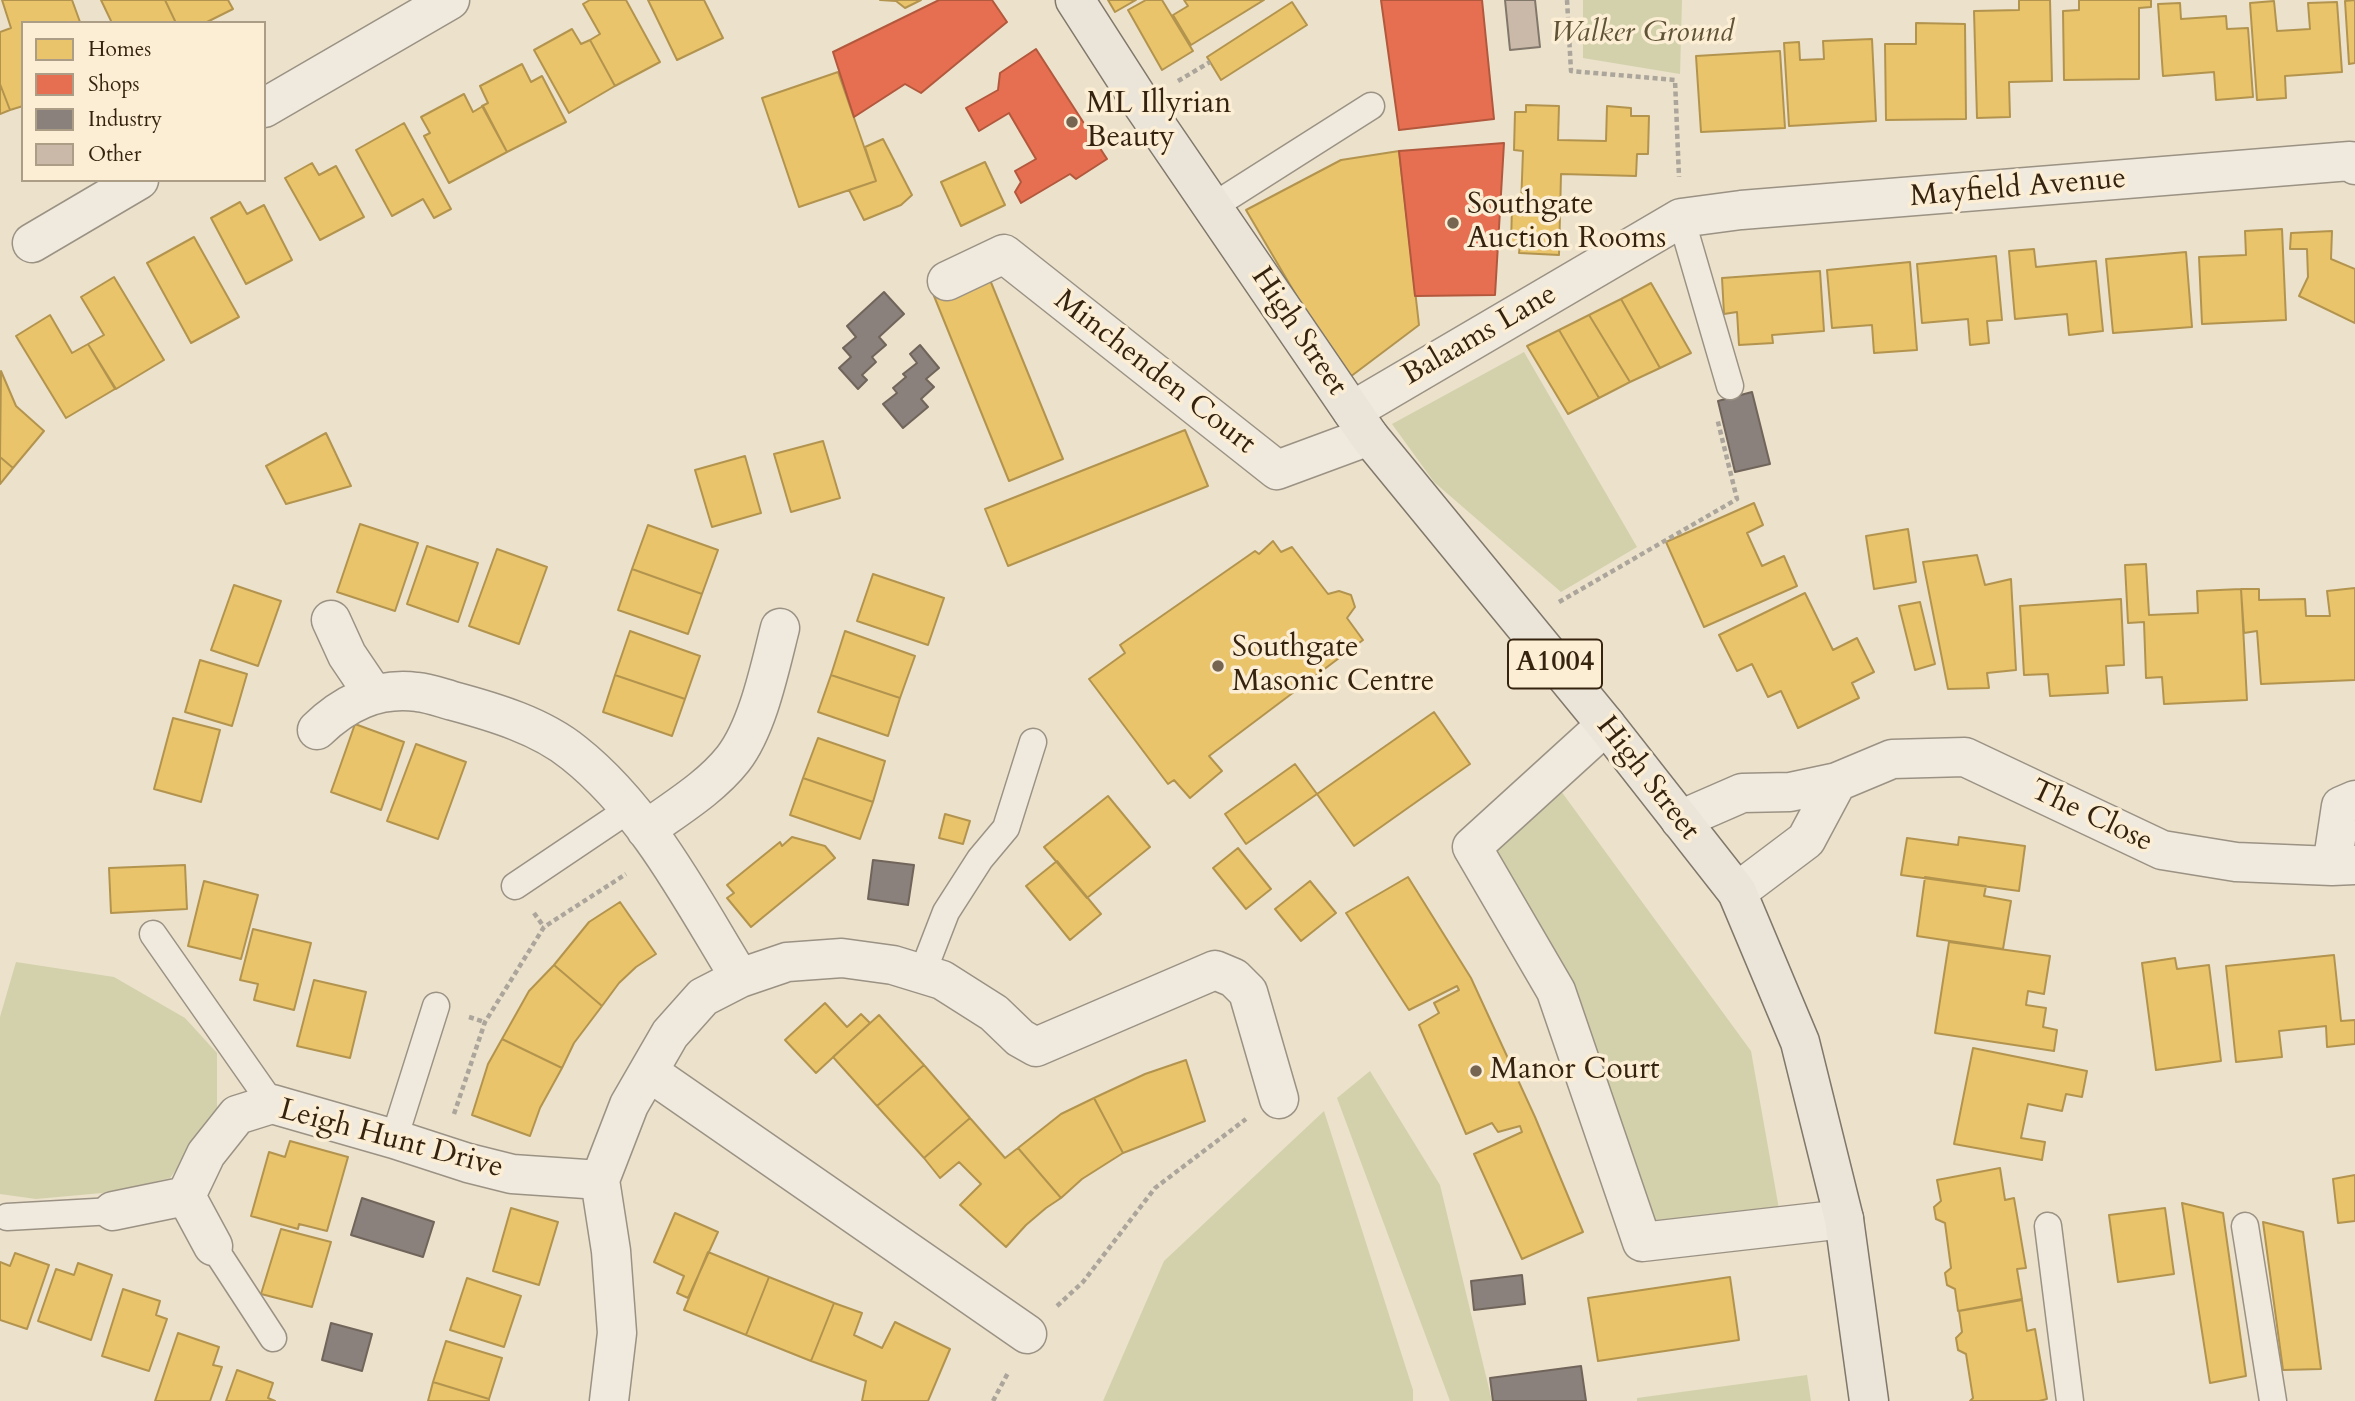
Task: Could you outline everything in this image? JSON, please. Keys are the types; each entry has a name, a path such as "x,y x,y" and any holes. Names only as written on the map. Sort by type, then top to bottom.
{"main road":[{"name":"High Street","path":"1075,0 1360,424 1606,725 1737,892 1800,1042 1844,1219 1869,1401"}],"street":[{"path":"266,107 450,0"},
{"name":"Mayfield Avenue","path":"1681,218 1741,210 2353,161"},
{"path":"32,243 136,182"},
{"name":"Balaams Lane","path":"1360,424 1681,218"},
{"name":"Minchenden Court","path":"947,281 1004,254 1277,470 1360,424"},
{"path":"331,620 347,655 374,695"},
{"path":"645,830 711,782 734,758 749,732 780,628"},
{"path":"317,730 336,712 356,701 396,691 418,692 502,716 540,731 573,752 614,791 645,830 740,978"},
{"path":"1606,725 1472,847 1556,991 1642,1242 1844,1219"},
{"name":"The Close","path":"1680,820 1742,793 1790,792 1837,782 1892,759 1965,757 2162,850 2236,862 2344,866"},
{"path":"1737,892 1806,840 1837,782"},
{"path":"2344,866 2341,806 2355,800"},
{"path":"610,1401 617,1333 611,1251 600,1180 629,1105 670,1034 703,996 740,978 787,962 842,958 893,965 942,980 994,1013 1020,1038 1036,1047 1215,970 1234,978 1248,992 1279,1099"},
{"path":"649,1072 1027,1334"},
{"name":"Leigh Hunt Drive","path":"186,1196 206,1154 237,1115 272,1104 512,1174 600,1180"},
{"path":"113,1211 186,1196 213,1246"}],"lane":[{"path":"1212,207 1371,106"},
{"path":"1681,218 1730,386"},
{"path":"922,974 946,912 980,859 1006,828 1033,742"},
{"path":"515,886 645,830"},
{"path":"153,934 272,1104"},
{"path":"394,1139 436,1006"},
{"path":"7,1217 113,1211"},
{"path":"2048,1226 2070,1401"},
{"path":"2245,1226 2273,1401"},
{"path":"213,1246 273,1338"}],"path":[{"path":"1567,0 1571,71 1675,80 1681,218"},
{"path":"1522,624 1737,499 1714,407"},
{"path":"440,1154 485,1023 544,927 645,830"},
{"path":"993,1401 1027,1334 1083,1282 1155,1188 1240,1123 1279,1099"}],"green space":[{"name":"Walker Ground","path":"1583,0 1682,0 1680,74 1583,58"},
{"path":"1524,352 1637,547 1561,592 1434,482 1392,424"},
{"path":"1550,776 1751,1051 1782,1226 1642,1242 1556,991 1472,847"},
{"path":"16,962 114,977 185,1018 217,1053 217,1110 170,1178 113,1192 36,1199 0,1194 0,1017"},
{"path":"1370,1071 1440,1185 1492,1401 1450,1401 1337,1098"},
{"path":"1324,1111 1413,1390 1413,1401 1103,1401 1164,1261"},
{"path":"1807,1375 1811,1401 1637,1401 1637,1398"}],"building: Homes":[{"path":"2,0 72,0 80,21 21,21 21,107 10,110 0,84 0,32 11,28"},
{"path":"101,0 165,0 175,21 111,21"},
{"path":"165,0 228,0 233,9 209,21 175,21"},
{"path":"590,0 626,0 660,62 615,86 590,40 600,34 583,4"},
{"path":"648,0 704,0 723,38 677,60"},
{"path":"880,0 921,0 905,8 896,1"},
{"path":"1108,0 1136,0 1115,12"},
{"path":"1146,0 1162,0 1193,51 1162,70 1128,10"},
{"path":"1184,0 1264,0 1191,45 1173,15 1188,6"},
{"path":"2019,0 2050,0 2052,81 2009,82 2010,117 1977,118 1974,11 2019,10"},
{"path":"2079,0 2151,0 2151,7 2139,8 2139,79 2064,80 2063,11 2079,10"},
{"path":"2355,0 2355,63 2349,64 2345,1"},
{"path":"2274,1 2277,31 2310,29 2308,3 2337,2 2342,72 2285,76 2286,98 2257,100 2250,3"},
{"path":"1292,2 1307,25 1221,80 1207,57"},
{"path":"2180,3 2181,19 2226,16 2227,29 2248,28 2253,97 2216,100 2214,72 2163,76 2158,4"},
{"path":"1916,23 1965,24 1966,119 1886,120 1885,44 1916,44"},
{"path":"572,29 581,44 590,40 615,86 569,113 534,50"},
{"path":"1872,39 1876,121 1789,126 1784,43 1799,42 1800,60 1824,59 1823,41"},
{"path":"1780,51 1785,128 1701,132 1696,56"},
{"path":"522,64 531,82 542,76 566,122 507,152 482,106 488,103 480,86"},
{"path":"838,72 876,181 799,207 762,98"},
{"path":"0,84 10,110 0,114"},
{"path":"464,94 473,112 483,106 507,152 449,183 424,136 430,133 421,117"},
{"path":"1526,105 1559,106 1558,140 1606,141 1607,106 1631,108 1631,116 1649,116 1648,154 1637,154 1636,176 1561,174 1559,255 1519,253 1520,245 1511,245 1512,205 1521,206 1523,151 1514,150 1515,112 1526,112"},
{"path":"404,123 451,209 434,218 423,199 392,216 356,150"},
{"path":"883,139 912,195 901,205 864,220 849,190 876,181 865,147"},
{"path":"1399,151 1419,325 1346,380 1246,210 1341,160"},
{"path":"985,162 1005,205 961,226 941,182"},
{"path":"312,163 319,175 336,166 364,217 320,240 285,178"},
{"path":"240,202 247,214 264,205 292,260 246,284 211,218"},
{"path":"2282,229 2286,320 2202,324 2199,257 2246,255 2245,231"},
{"path":"2332,231 2331,259 2355,269 2355,323 2299,296 2308,277 2307,249 2290,249 2291,233"},
{"path":"194,237 239,317 191,343 147,263"},
{"path":"2034,249 2036,267 2096,261 2103,331 2069,335 2067,314 2015,319 2009,251"},
{"path":"2186,252 2192,327 2113,333 2106,259"},
{"path":"1996,256 2002,320 1987,321 1989,343 1970,345 1968,319 1922,323 1917,264"},
{"path":"1910,262 1917,350 1874,353 1872,325 1832,328 1827,270"},
{"path":"1820,271 1824,331 1772,335 1773,343 1739,345 1737,312 1724,314 1722,278"},
{"path":"988,275 1063,459 1009,481 934,296"},
{"path":"114,277 164,360 116,389 88,344 104,335 81,297"},
{"path":"1651,283 1691,353 1660,368 1621,299"},
{"path":"1621,299 1660,368 1630,382 1589,315"},
{"path":"50,315 72,353 88,344 115,389 66,418 16,336"},
{"path":"1589,315 1630,382 1599,398 1559,330"},
{"path":"1559,330 1599,398 1568,414 1527,346"},
{"path":"1,371 16,406 44,431 13,468 0,457"},
{"path":"1185,430 1208,486 1008,566 985,509"},
{"path":"326,433 351,486 286,504 266,466"},
{"path":"823,441 840,498 791,512 774,454"},
{"path":"745,456 761,513 712,527 695,470"},
{"path":"0,457 13,468 0,484"},
{"path":"1754,503 1763,525 1747,533 1762,566 1784,556 1797,586 1704,627 1666,542"},
{"path":"360,524 418,543 395,611 337,592"},
{"path":"648,525 718,550 702,594 632,569"},
{"path":"1908,529 1916,582 1874,589 1866,536"},
{"name":"Southgate Masonic Centre","path":"1273,541 1281,552 1292,547 1328,594 1339,591 1351,595 1355,607 1347,618 1363,640 1209,756 1222,771 1190,798 1174,780 1168,784 1089,679 1125,653 1120,645 1255,551 1259,554"},
{"path":"427,546 478,563 458,622 407,604"},
{"path":"497,549 547,567 519,644 469,626"},
{"path":"1977,555 1985,585 2011,579 2016,670 1987,673 1989,688 1948,689 1923,562"},
{"path":"2146,564 2149,615 2198,613 2197,591 2241,589 2247,700 2164,704 2162,677 2146,678 2144,622 2128,623 2125,565"},
{"path":"632,569 702,594 688,634 618,610"},
{"path":"873,574 944,598 928,645 857,621"},
{"path":"234,585 281,601 258,666 211,650"},
{"path":"2355,588 2355,680 2261,684 2257,631 2244,633 2241,589 2259,589 2259,600 2305,599 2306,616 2330,616 2327,591"},
{"path":"1805,593 1833,650 1857,638 1874,672 1852,683 1859,698 1798,728 1781,691 1768,697 1752,664 1737,671 1719,635"},
{"path":"2121,599 2124,665 2106,666 2108,693 2050,696 2048,674 2024,675 2020,606"},
{"path":"1920,602 1935,664 1915,670 1899,606"},
{"path":"630,631 700,656 685,699 615,675"},
{"path":"845,631 915,656 900,698 831,675"},
{"path":"200,660 247,674 232,726 185,712"},
{"path":"615,675 685,699 672,736 603,712"},
{"path":"831,675 900,698 888,736 818,712"},
{"path":"1434,712 1470,764 1354,846 1317,794"},
{"path":"173,718 220,730 201,802 154,789"},
{"path":"355,724 404,742 381,810 331,792"},
{"path":"818,738 885,761 873,802 803,778"},
{"path":"416,744 466,762 438,839 387,821"},
{"path":"1295,764 1317,794 1246,844 1225,814"},
{"path":"803,778 873,802 860,839 790,815"},
{"path":"1108,796 1150,847 1087,898 1044,847"},
{"path":"945,814 970,821 963,844 939,838"},
{"path":"792,837 825,846 835,858 751,927 727,898 734,893 727,885 780,842 782,846"},
{"path":"1959,837 2025,846 2019,891 1901,875 1907,838 1958,845"},
{"path":"1238,848 1271,889 1246,909 1213,868"},
{"path":"1057,861 1101,914 1070,940 1026,886"},
{"path":"185,865 187,909 111,913 109,868"},
{"name":"Manor Court","path":"1408,877 1471,978 1535,1117 1583,1232 1522,1259 1474,1154 1522,1132 1520,1126 1498,1132 1492,1123 1466,1134 1419,1025 1439,1013 1434,1003 1459,990 1457,986 1409,1010 1346,913"},
{"path":"1925,877 1986,886 1984,896 2011,901 2003,949 1917,936"},
{"path":"204,881 258,895 241,959 188,946"},
{"path":"1310,881 1336,913 1301,941 1275,909"},
{"path":"620,902 656,954 636,967 619,983 602,1006 554,965 589,922"},
{"path":"253,929 311,943 294,1010 254,1000 258,984 240,980"},
{"path":"1949,942 2050,956 2044,994 2028,991 2026,1005 2046,1008 2043,1027 2057,1030 2054,1051 1935,1033"},
{"path":"2334,955 2341,1021 2355,1020 2355,1044 2327,1047 2326,1026 2279,1031 2282,1057 2236,1062 2226,966"},
{"path":"2175,958 2177,969 2209,965 2221,1061 2156,1070 2142,963"},
{"path":"554,965 602,1006 574,1043 562,1068 502,1039 529,991"},
{"path":"314,980 366,992 350,1058 297,1046"},
{"path":"825,1003 847,1027 861,1014 870,1023 816,1073 785,1040"},
{"path":"879,1015 924,1065 877,1106 833,1057"},
{"path":"502,1039 562,1068 540,1108 530,1136 472,1115 488,1064"},
{"path":"1973,1048 2087,1071 2082,1097 2066,1094 2062,1111 2028,1104 2021,1138 2045,1142 2042,1160 1954,1144"},
{"path":"1186,1060 1205,1121 1123,1153 1094,1098 1145,1074"},
{"path":"924,1065 970,1118 924,1158 877,1106"},
{"path":"1094,1098 1123,1153 1082,1179 1061,1198 1018,1148 1061,1114"},
{"path":"970,1118 1005,1158 1018,1148 1061,1198 1026,1225 1006,1247 960,1205 981,1184 959,1162 940,1178 924,1158"},
{"path":"290,1141 348,1157 327,1231 299,1224 298,1229 251,1216 269,1152 285,1157"},
{"path":"2000,1168 2005,1200 2014,1198 2026,1268 2017,1269 2022,1299 1958,1311 1955,1289 1947,1285 1945,1273 1951,1268 1945,1223 1936,1219 1934,1207 1941,1201 1937,1180"},
{"path":"2355,1175 2355,1221 2338,1223 2333,1179"},
{"path":"2182,1203 2223,1213 2246,1376 2210,1383"},
{"path":"511,1208 558,1222 539,1285 493,1271"},
{"path":"2165,1208 2174,1274 2118,1282 2109,1215"},
{"path":"675,1213 718,1232 688,1298 677,1293 684,1276 654,1262"},
{"path":"2263,1222 2303,1232 2321,1369 2283,1370"},
{"path":"281,1229 331,1242 312,1307 261,1294"},
{"path":"708,1252 769,1277 746,1335 684,1310"},
{"path":"15,1253 49,1265 27,1329 0,1320 0,1262 10,1266"},
{"path":"78,1263 112,1275 91,1340 38,1321 56,1269 74,1275"},
{"path":"769,1277 834,1303 811,1361 746,1335"},
{"path":"1730,1277 1739,1340 1598,1361 1588,1298"},
{"path":"467,1278 521,1296 504,1347 450,1330"},
{"path":"123,1289 160,1301 156,1315 167,1319 149,1371 102,1356"},
{"path":"2022,1300 2027,1331 2035,1329 2047,1399 1970,1401 1973,1398 1966,1354 1958,1350 1956,1338 1962,1332 1959,1311"},
{"path":"834,1303 862,1313 854,1335 882,1348 895,1322 950,1349 928,1401 862,1401 866,1381 811,1361"},
{"path":"178,1333 219,1347 213,1365 222,1367 210,1401 155,1401"},
{"path":"446,1341 502,1358 489,1399 433,1382"},
{"path":"237,1370 273,1383 268,1398 275,1401 226,1401"},
{"path":"433,1382 489,1399 489,1401 428,1401"}],"building: Shops":[{"path":"939,0 992,0 1007,22 921,93 905,84 854,117 833,52"},
{"name":"Southgate Auction Rooms","path":"1381,0 1482,0 1494,119 1399,130"},
{"path":"1036,49 1107,159 1076,179 1070,174 1021,203 1015,192 1021,182 1015,171 1036,159 1009,113 979,131 966,108 998,90 1000,73"},
{"name":"Southgate Auction Rooms","path":"1504,143 1495,295 1415,296 1399,151"}],"building: Industry":[{"path":"884,292 904,314 879,337 886,345 872,357 876,362 862,375 867,380 858,389 839,368 851,357 843,348 856,337 847,326"},
{"path":"920,345 939,368 926,379 934,387 921,399 928,407 903,428 883,404 897,393 893,388 906,377 903,374 917,363 910,354"},
{"path":"1752,392 1770,464 1735,472 1718,401"},
{"path":"873,860 914,865 908,905 868,899"},
{"path":"362,1198 434,1222 423,1257 351,1235"},
{"path":"1522,1275 1525,1304 1474,1310 1471,1281"},
{"path":"331,1323 372,1334 362,1371 322,1360"},
{"path":"1581,1366 1586,1401 1493,1401 1490,1378"}],"building: Other":[{"path":"1505,0 1535,0 1540,47 1510,50"}],"place":[{"name":"ML Illyrian Beauty","path":"1072,122"},
{"name":"Southgate Auction Rooms","path":"1453,223"},
{"name":"Southgate Masonic Centre","path":"1218,666"},
{"name":"Manor Court","path":"1476,1071"}]}
